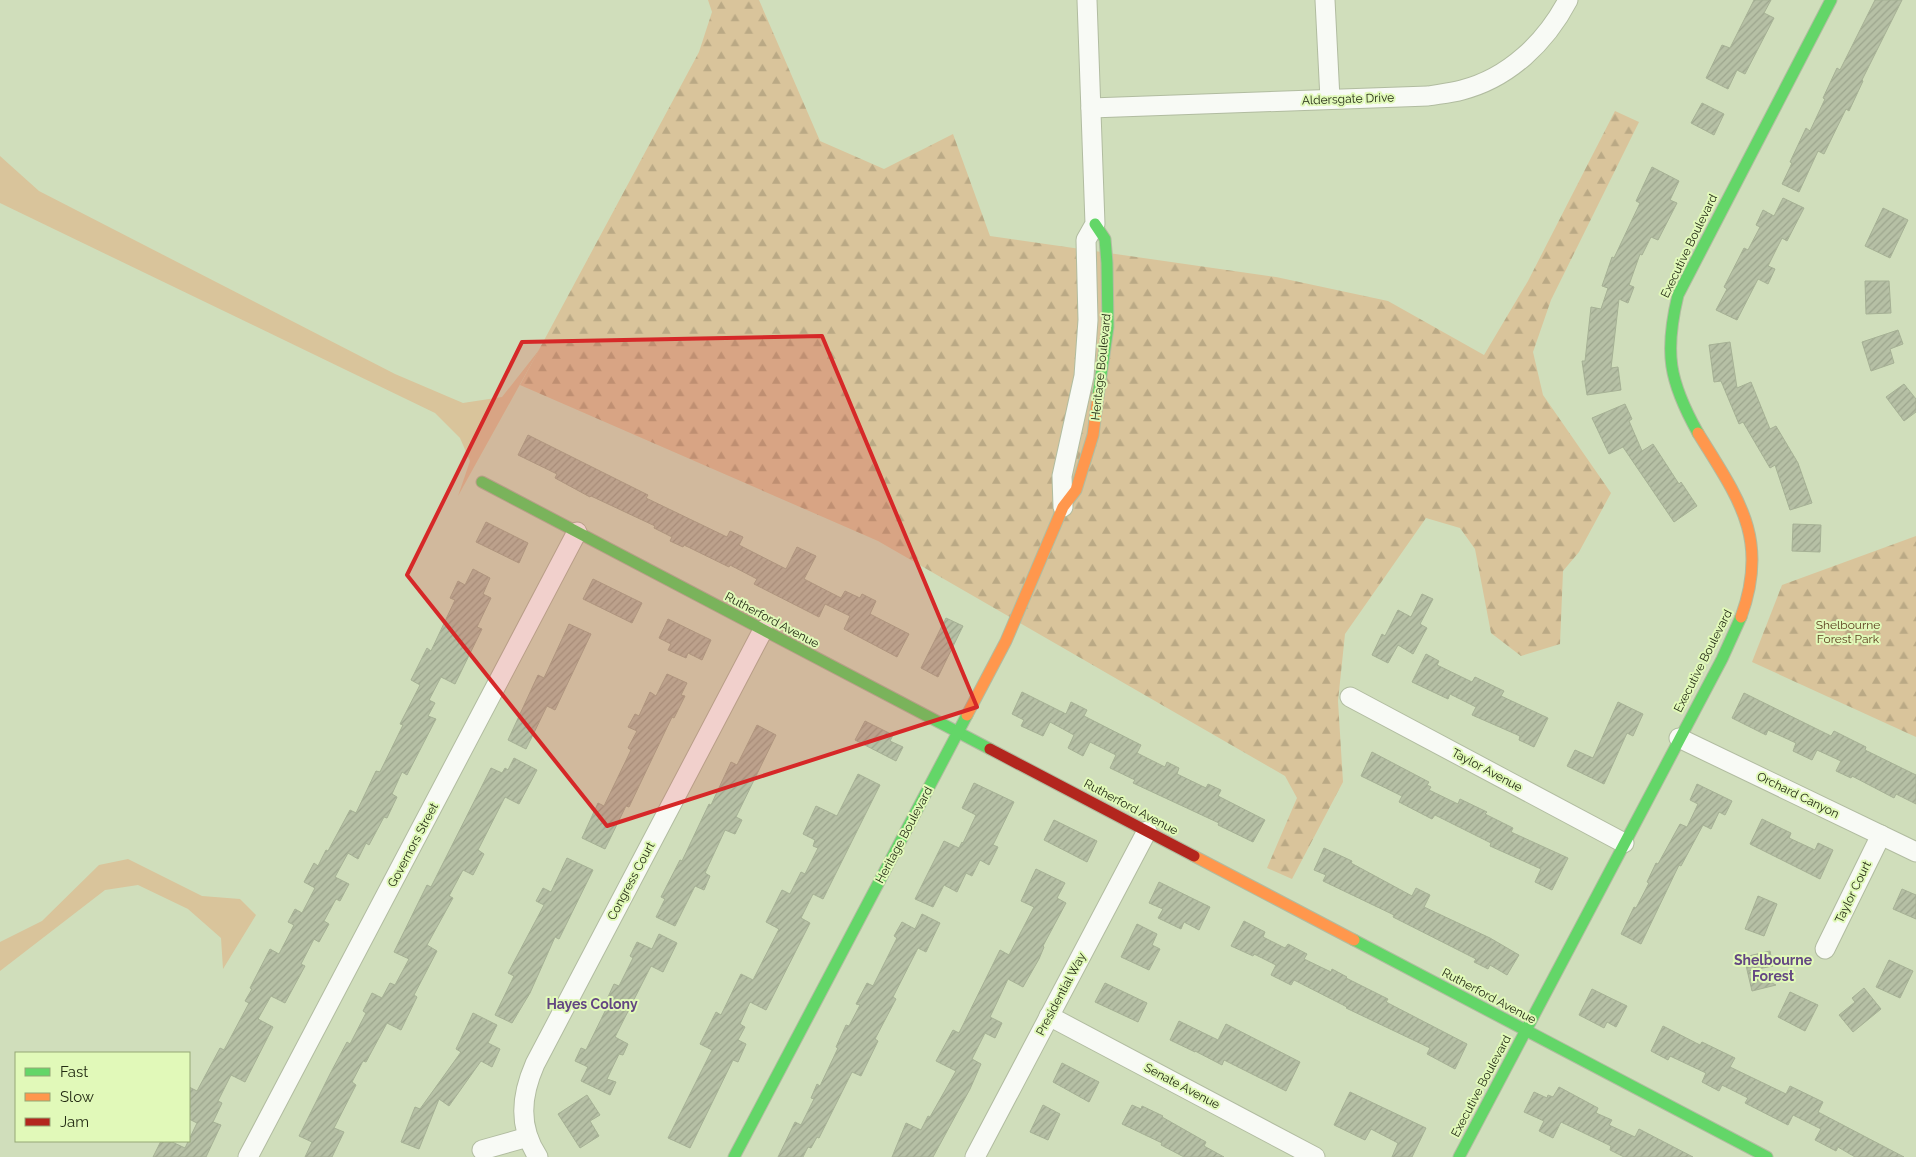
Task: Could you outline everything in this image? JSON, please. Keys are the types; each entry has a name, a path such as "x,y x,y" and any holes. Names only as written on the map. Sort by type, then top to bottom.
{"street":[{"name":"Heritage Boulevard","path":"734,1157 1006,641 1063,507 1062,476 1084,376 1088,320 1086,240 1095,224 1087,0"},
{"path":"1325,0 1330,99"},
{"name":"Aldersgate Drive","path":"1091,108 1428,96 1464,90 1492,78 1515,64 1537,46 1568,0"},
{"name":"Executive Boulevard","path":"1459,1157 1740,622 1751,582 1753,555 1749,525 1740,504 1683,409 1672,379 1669,332 1678,295 1831,0"},
{"name":"Rutherford Avenue","path":"482,482 1767,1157"},
{"name":"Governors Street","path":"248,1157 577,532"},
{"name":"Congress Court","path":"538,1157 528,1138 524,1123 523,1107 527,1082 763,630"},
{"name":"Taylor Avenue","path":"1350,697 1624,843"},
{"name":"Orchard Canyon","path":"1679,738 1916,852"},
{"name":"Presidential Way","path":"975,1157 1147,830"},
{"name":"Taylor Court","path":"1825,949 1881,835"},
{"name":"Senate Avenue","path":"1049,1016 1315,1157"},
{"path":"482,1150 528,1138"}],"highlighted area":[{"path":"822,336 977,707 607,826 407,575 522,342"}],"green space":[{"path":"708,0 759,0 820,141 884,169 953,134 990,236 1276,277 1388,301 1484,355 1528,281 1615,111 1639,122 1551,300 1533,352 1543,395 1611,493 1579,552 1563,571 1560,644 1521,656 1491,633 1475,549 1460,528 1426,518 1345,634 1338,701 1343,782 1292,879 1267,868 1297,798 1285,776 878,541 520,385 699,52 712,12"},
{"path":"0,156 39,191 395,374 463,403 502,397 539,350 458,496 470,461 460,438 435,413 0,203"},
{"name":"Shelbourne Forest Park","path":"1916,536 1916,737 1752,662 1782,585"},
{"path":"128,859 202,896 240,899 256,915 223,969 221,938 188,909 138,885 105,890 0,971 0,942 42,921 99,865"}],"building":[{"path":"1754,0 1771,0 1764,13 1774,18 1745,74 1737,70 1728,89 1706,78 1722,45 1730,48"},
{"path":"1875,0 1902,0 1862,80 1849,111 1846,109 1824,154 1818,151 1799,192 1782,184 1792,163 1790,162 1806,128 1810,131 1837,68 1840,70"},
{"path":"1702,103 1724,114 1714,135 1691,123"},
{"path":"1652,167 1679,181 1670,200 1677,203 1658,240 1651,237 1642,255 1640,254 1629,285 1634,287 1628,303 1619,299 1611,368 1618,367 1621,390 1587,395 1582,361 1585,361 1591,307 1601,309 1608,288 1602,286 1612,257 1614,258 1640,203 1636,201"},
{"path":"1783,198 1804,208 1787,241 1782,238 1768,266 1775,269 1768,284 1758,279 1737,320 1716,310 1727,289 1724,287 1744,248 1748,250 1760,227 1756,225 1763,210 1774,216"},
{"path":"1883,208 1908,220 1890,258 1865,246"},
{"path":"1865,281 1889,281 1891,313 1866,314"},
{"path":"1898,330 1903,344 1890,349 1894,363 1871,371 1862,342"},
{"path":"1730,342 1737,388 1751,382 1770,429 1776,426 1798,463 1812,503 1790,510 1775,465 1770,468 1743,422 1739,424 1721,381 1714,382 1709,345"},
{"path":"1904,384 1916,399 1916,412 1904,421 1886,397"},
{"path":"1625,404 1632,419 1629,421 1642,451 1653,444 1679,484 1681,482 1697,506 1674,522 1623,447 1609,454 1592,418"},
{"path":"528,435 648,495 646,498 727,537 730,531 743,537 739,545 786,569 797,547 816,556 804,579 841,598 845,591 860,598 862,594 876,601 870,614 909,634 897,657 844,629 850,616 825,604 819,617 754,584 757,579 730,565 729,567 684,545 683,547 670,541 672,537 654,528 655,526 590,497 555,478 557,474 518,455"},
{"path":"486,522 528,543 519,563 476,542"},
{"path":"1793,524 1821,525 1820,552 1792,551"},
{"path":"473,569 490,578 483,594 491,598 477,627 482,629 455,684 441,677 429,700 435,703 428,716 436,719 407,775 402,772 392,794 397,797 387,818 384,817 369,845 366,843 358,859 348,853 335,877 349,884 340,901 336,899 324,921 329,924 319,942 314,939 301,964 305,966 285,1003 271,996 258,1019 273,1027 245,1082 231,1075 218,1101 222,1103 213,1122 221,1125 206,1157 153,1157 160,1142 172,1142 185,1148 188,1142 190,1142 190,1138 197,1123 190,1120 190,1088 197,1091 220,1048 224,1050 249,1003 245,1001 252,989 250,988 270,949 279,954 294,925 288,922 295,909 302,913 315,888 304,882 314,863 318,866 350,810 356,813 376,771 380,772 403,725 400,724 420,685 411,680 427,648 431,651 455,600 450,598 458,581 465,585"},
{"path":"593,579 642,603 632,623 583,599"},
{"path":"1422,594 1433,599 1420,624 1427,628 1413,654 1398,645 1388,663 1372,655 1382,634 1385,636 1398,610 1411,617"},
{"path":"946,618 963,626 938,677 921,668"},
{"path":"668,619 711,640 702,660 688,653 686,658 668,650 671,644 659,638"},
{"path":"569,624 591,634 555,710 547,706 526,749 508,740 538,675 544,678"},
{"path":"1426,654 1439,661 1437,665 1472,682 1475,677 1504,691 1501,696 1548,718 1534,747 1519,740 1520,736 1472,715 1476,707 1450,694 1448,699 1412,682"},
{"path":"667,674 687,683 681,695 685,696 674,718 672,717 629,807 626,806 605,849 582,838 598,803 604,806 631,750 628,748 637,731 628,727 635,714 639,716 650,692 656,696"},
{"path":"1022,692 1066,714 1071,702 1087,710 1084,716 1141,745 1137,753 1165,767 1167,762 1179,768 1177,774 1206,788 1208,784 1221,790 1218,796 1265,820 1253,842 1218,825 1219,823 1133,783 1135,780 1110,768 1116,755 1090,742 1083,756 1068,748 1074,735 1050,722 1043,736 1021,726 1024,720 1012,714"},
{"path":"1744,693 1831,736 1834,731 1866,747 1865,750 1916,775 1916,804 1896,794 1894,798 1852,776 1851,778 1836,771 1841,761 1817,750 1812,760 1793,751 1796,743 1768,730 1766,735 1732,718"},
{"path":"1618,702 1643,714 1633,736 1627,733 1604,784 1567,766 1575,750 1593,758"},
{"path":"865,721 893,735 890,741 903,747 896,761 855,740"},
{"path":"757,725 776,735 736,817 742,820 735,834 725,830 705,873 710,876 704,890 695,886 675,926 656,917 665,899 661,897 680,860 682,861 731,762 737,765"},
{"path":"1372,752 1429,782 1427,785 1431,787 1429,790 1458,804 1460,799 1487,812 1485,814 1513,828 1511,832 1568,858 1552,890 1535,882 1541,869 1490,846 1491,843 1435,815 1432,819 1399,802 1402,796 1361,776"},
{"path":"514,758 537,770 519,804 505,797 478,850 484,854 473,875 463,870 449,896 453,898 427,945 437,951 414,995 417,997 401,1030 387,1023 366,1062 363,1061 352,1082 356,1085 334,1128 344,1132 332,1157 305,1157 312,1142 299,1136 347,1042 350,1044 366,1013 363,1011 372,993 382,998 390,983 395,985 409,959 394,952 427,885 431,887 491,768 502,773 505,768 508,770"},
{"path":"858,774 880,785 823,899 813,894 801,918 810,923 766,1010 750,1002 740,1024 745,1027 738,1040 746,1044 738,1062 733,1060 690,1148 668,1138 712,1050 700,1044 716,1012 721,1015 741,974 753,980 779,929 766,922 782,890 790,894 801,872 805,874 818,848 813,846 815,840 803,834 816,806 837,816"},
{"path":"974,783 1014,802 993,845 998,847 989,865 980,860 972,876 966,873 957,892 944,885 933,907 915,899 944,841 959,848 963,843 976,815 962,808"},
{"path":"1697,784 1732,801 1725,815 1719,812 1711,829 1703,825 1681,866 1679,865 1641,944 1621,934 1634,907 1636,908 1649,883 1647,882 1656,863 1658,864 1680,824 1687,827 1698,804 1690,800"},
{"path":"1762,819 1791,833 1789,838 1815,850 1818,843 1833,850 1820,879 1750,844"},
{"path":"1054,820 1097,841 1087,862 1044,840"},
{"path":"1324,848 1352,861 1351,863 1412,896 1416,888 1430,895 1424,907 1490,938 1519,955 1507,975 1490,965 1488,969 1474,962 1476,959 1393,917 1394,915 1323,881 1326,875 1314,870"},
{"path":"567,858 593,870 559,939 555,937 530,993 512,1023 495,1015 514,976 508,973 544,905 536,901 543,888 551,892"},
{"path":"1036,869 1065,883 1057,898 1066,903 1043,946 1039,959 1023,987 1008,979 990,1017 1002,1023 995,1038 985,1033 972,1059 981,1064 970,1089 933,1157 892,1157 906,1123 921,1130 956,1071 936,1061 953,1030 959,1033 1000,950 1009,955 1034,907 1021,901"},
{"path":"1159,882 1210,907 1199,930 1184,922 1181,929 1158,918 1163,909 1149,903"},
{"path":"1902,889 1916,895 1916,919 1893,909"},
{"path":"1758,896 1777,904 1764,936 1745,929"},
{"path":"922,914 940,923 926,952 918,948 893,997 896,999 875,1039 878,1041 861,1076 852,1072 819,1138 817,1137 811,1148 808,1147 803,1157 778,1157 795,1122 801,1125 814,1099 811,1098 817,1084 820,1086 838,1048 836,1047 846,1025 849,1026 860,1005 856,1004 867,983 873,986 897,938 894,936 902,922 915,929"},
{"path":"1244,921 1265,932 1263,937 1285,948 1288,944 1307,954 1304,959 1331,972 1332,969 1388,999 1386,1002 1467,1044 1455,1069 1427,1054 1430,1048 1346,1008 1294,980 1291,985 1271,975 1276,965 1254,954 1253,956 1231,946"},
{"path":"1137,924 1157,934 1152,945 1160,949 1149,970 1121,957"},
{"path":"659,934 677,943 663,972 651,966 615,1037 628,1044 623,1055 619,1054 607,1079 616,1082 610,1095 581,1081 588,1067 575,1061 581,1048 586,1050 611,999 608,997 614,984 619,986 633,958 630,956 637,942 652,949"},
{"path":"1770,951 1773,966 1748,971 1776,985 1752,991 1744,957"},
{"path":"1889,960 1913,971 1900,998 1876,987"},
{"path":"1105,983 1147,1003 1138,1022 1095,1002"},
{"path":"1864,988 1881,1009 1853,1032 1839,1015 1855,1002 1852,998"},
{"path":"1592,989 1627,1006 1616,1027 1607,1022 1604,1028 1579,1015"},
{"path":"1790,992 1818,1005 1805,1031 1778,1017"},
{"path":"473,1013 497,1025 488,1043 500,1049 492,1067 481,1061 449,1106 439,1099 419,1149 401,1142 415,1107 420,1109 461,1052 456,1049"},
{"path":"1179,1021 1218,1040 1226,1024 1300,1062 1286,1091 1224,1060 1222,1065 1170,1040"},
{"path":"1663,1026 1700,1045 1702,1042 1735,1058 1730,1067 1786,1094 1790,1086 1823,1102 1818,1112 1904,1157 1855,1157 1838,1147 1836,1151 1815,1140 1821,1129 1793,1115 1788,1125 1745,1103 1748,1098 1722,1085 1719,1091 1702,1082 1706,1073 1670,1056 1668,1060 1651,1051"},
{"path":"1062,1063 1099,1082 1089,1102 1053,1082"},
{"path":"1559,1087 1598,1108 1596,1113 1612,1120 1609,1125 1635,1137 1639,1129 1693,1157 1624,1157 1610,1150 1611,1146 1561,1122 1553,1138 1539,1131 1544,1121 1524,1112 1534,1092 1547,1098 1548,1095 1553,1097"},
{"path":"1350,1092 1426,1128 1412,1157 1392,1157 1398,1143 1371,1129 1365,1140 1334,1125"},
{"path":"587,1095 600,1115 590,1121 599,1136 580,1148 558,1114"},
{"path":"1043,1105 1060,1114 1048,1140 1030,1132"},
{"path":"1132,1105 1141,1109 1142,1106 1163,1116 1206,1142 1204,1146 1224,1157 1184,1157 1161,1145 1162,1143 1122,1124"}],"traffic: fast":[{"path":"1698,433 1681,398 1672,366 1671,334 1678,295 1831,0"},
{"path":"1095,224 1105,239 1107,263 1108,327 1098,396"},
{"path":"482,482 990,749"},
{"path":"1459,1157 1722,659 1741,617"},
{"path":"734,1157 967,715"},
{"path":"1354,940 1767,1157"}],"traffic: slow":[{"path":"967,715 1006,641 1063,507 1076,490 1093,435 1098,396"},
{"path":"1698,433 1737,499 1751,541 1752,564 1749,589 1741,617"},
{"path":"1194,856 1354,940"}],"traffic: jam":[{"path":"990,749 1194,856"}],"district":[{"name":"Shelbourne Forest","path":"1773,968"},
{"name":"Hayes Colony","path":"592,1004"}]}
